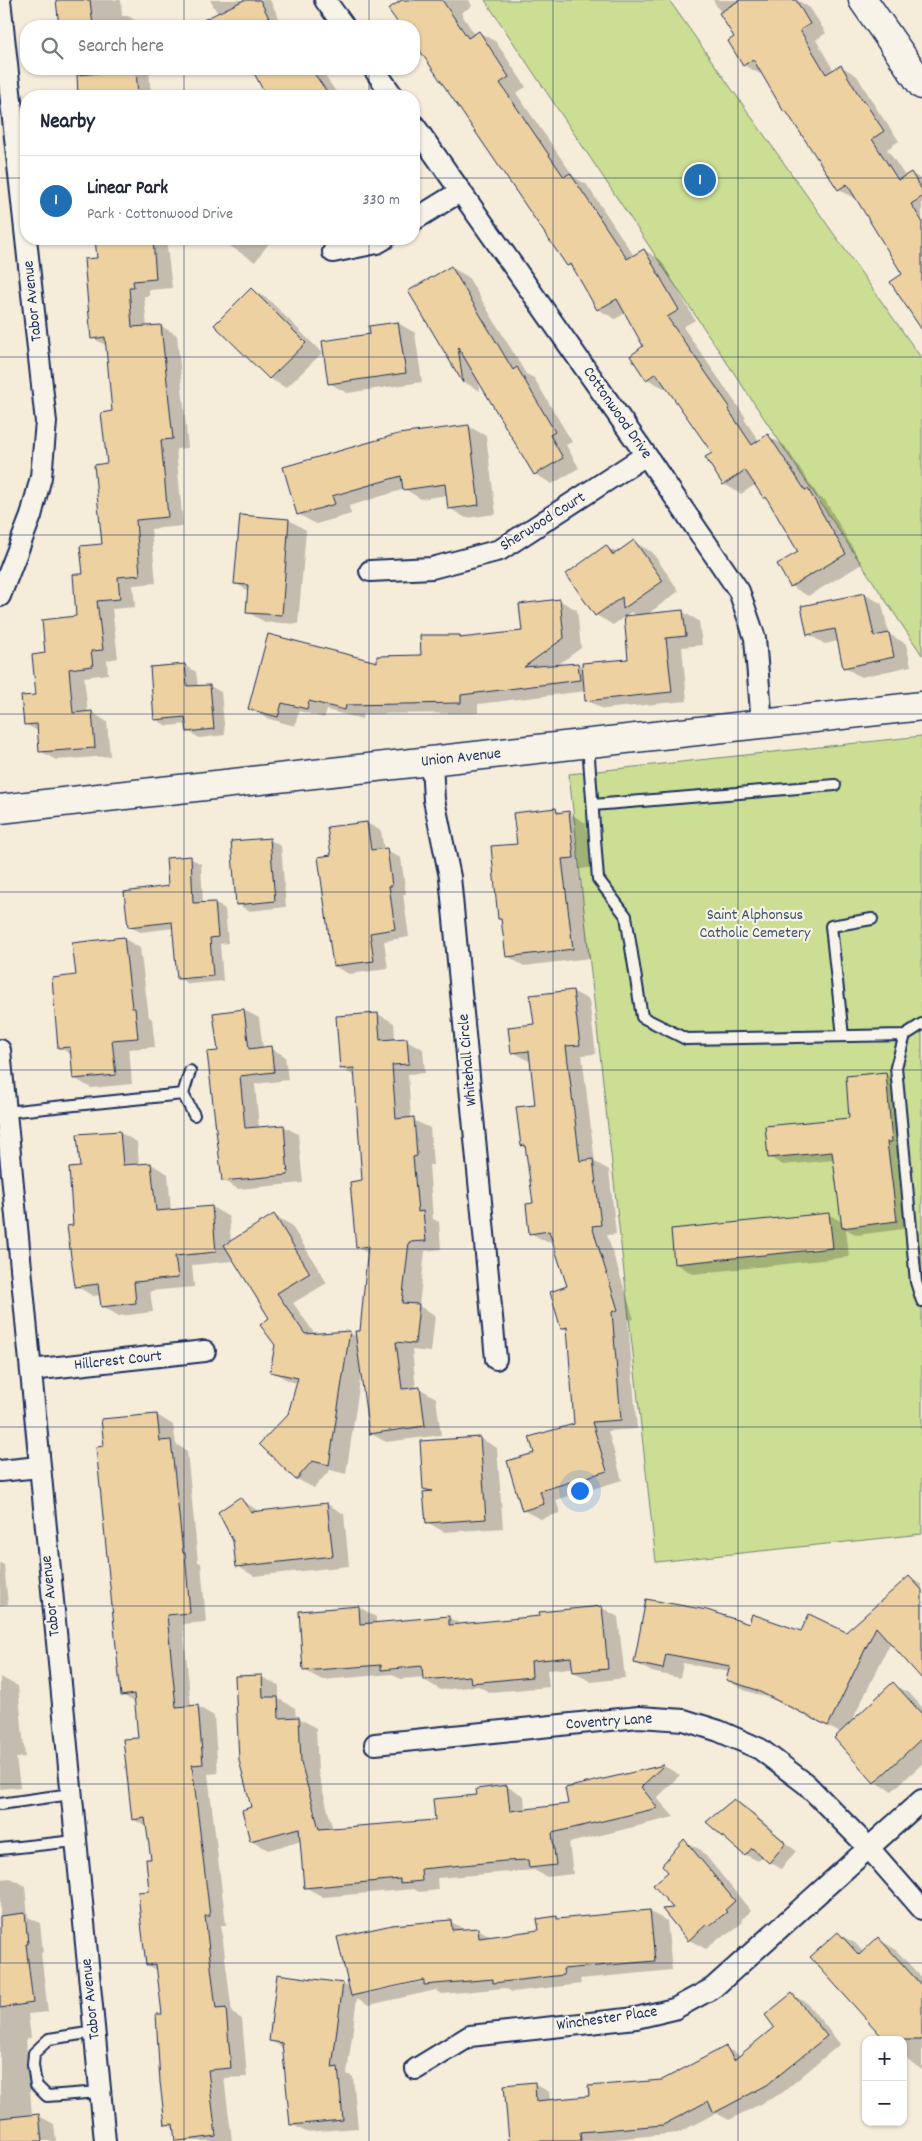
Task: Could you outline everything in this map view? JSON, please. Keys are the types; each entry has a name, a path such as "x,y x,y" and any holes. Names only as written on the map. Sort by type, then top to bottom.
{"street":[{"name":"Tabor Avenue","path":"0,0 20,183"},
{"path":"325,0 340,20"},
{"path":"863,0 922,85"},
{"path":"378,75 389,90"},
{"name":"Cottonwood Drive","path":"420,133 739,590 755,638 762,724"},
{"path":"420,216 461,191"},
{"name":"Tabor Avenue","path":"0,596 30,516 39,484 46,422 27,245"},
{"path":"333,252 367,245"},
{"name":"Sherwood Court","path":"370,572 432,568 500,550 646,455"},
{"name":"Union Avenue","path":"0,809 922,706"},
{"name":"Whitehall Circle","path":"432,762 434,800 450,877 496,1359"},
{"name":"Tabor Avenue","path":"0,1050 6,1112 5,1144 31,1370 105,2141"},
{"name":"Hillcrest Court","path":"31,1370 205,1351"},
{"path":"0,1471 39,1467"},
{"name":"Coventry Lane","path":"376,1744 639,1717 684,1720 719,1731 760,1749 806,1784 869,1848 922,1909"},
{"name":"Winchester Place","path":"416,2069 470,2036 636,2018 674,2009 713,1988 922,1800"}],"lane":[{"path":"588,744 598,879 626,916 642,1017 686,1039 905,1035 922,1024"},
{"path":"593,805 835,785"},
{"path":"843,1036 831,926 872,919"},
{"path":"905,1035 896,1067 916,1282 922,1301"},
{"path":"190,1071 183,1094 194,1115"},
{"path":"6,1112 183,1094"},
{"path":"0,1804 71,1794"},
{"path":"0,1849 76,1841"},
{"path":"94,2032 49,2039 34,2053 33,2065 36,2085 47,2096 100,2092"}],"green space":[{"path":"485,0 669,0 922,359 922,655"},
{"name":"Saint Alphonsus Catholic Cemetery","path":"922,736 922,1534 656,1562 569,774"}],"building":[{"path":"56,0 90,0 92,20 58,20"},
{"path":"244,0 260,0 270,20 203,20"},
{"path":"402,0 442,0 468,38 479,31 509,77 500,83 564,177 570,173 627,259 644,249 679,310 667,317 730,407 728,409 752,445 768,434 805,490 808,489 846,554 790,587 777,564 798,552 766,497 764,499 745,470 723,485 705,457 712,453 656,373 646,380 630,356 643,346 617,299 597,310 571,264 567,266 420,51 420,20 396,20 388,9"},
{"path":"740,0 796,0 810,24 800,30 826,74 841,65 863,102 884,131 872,139 898,180 911,172 922,190 922,197 911,204 922,221 922,330 890,282 902,274 847,184 838,190 786,111 784,112 753,59 743,66 728,41 734,37 719,13"},
{"path":"77,75 136,75 138,90 78,90"},
{"path":"255,75 315,75 326,90 263,90"},
{"path":"96,245 153,245 156,279 133,281 134,287 129,287 132,327 161,325 173,439 161,440 168,517 136,520 140,575 118,577 120,599 97,601 103,650 91,651 93,666 69,669 73,713 92,711 95,748 39,752 37,724 24,725 21,696 36,695 32,655 45,653 42,620 76,616 73,574 83,574 80,546 102,544 94,465 107,463 101,413 112,411 105,337 91,339 84,259 97,258"},
{"path":"451,266 513,370 517,367 555,432 550,435 563,458 534,475 458,347 463,383 408,291"},
{"path":"251,288 306,343 269,379 214,325"},
{"path":"398,322 406,373 328,384 322,341 370,334 369,326"},
{"path":"469,425 479,505 448,509 445,484 403,490 401,476 332,496 335,504 297,515 283,467 398,434"},
{"path":"240,515 289,519 282,615 246,613 248,585 234,584"},
{"path":"634,540 663,581 623,609 622,597 595,616 566,574 606,545 613,555"},
{"path":"865,593 874,636 889,633 894,657 843,668 835,629 807,635 801,606"},
{"path":"560,599 564,638 524,667 578,663 580,680 461,695 461,703 346,705 345,710 309,701 307,709 282,703 278,717 248,709 268,634 377,662 377,656 421,655 420,635 460,635 460,638 522,631 519,604"},
{"path":"683,610 686,636 666,638 672,692 585,701 582,663 628,659 624,616"},
{"path":"185,664 187,686 210,685 214,729 187,732 185,717 154,720 150,667"},
{"path":"556,808 557,813 569,811 574,858 562,859 573,949 506,957 501,919 498,919 491,846 517,844 513,813"},
{"path":"367,822 371,850 387,848 392,886 389,886 395,929 370,933 374,961 333,966 318,857 331,855 327,827"},
{"path":"270,838 275,901 236,905 231,841"},
{"path":"191,856 193,903 215,902 218,937 210,938 213,976 177,979 172,922 128,927 124,892 168,886 166,858"},
{"path":"124,937 132,1008 135,1008 138,1038 112,1040 116,1075 73,1079 70,1047 58,1048 52,978 76,975 72,943"},
{"path":"573,990 580,1045 566,1046 580,1161 593,1159 601,1225 592,1226 618,1310 612,1312 621,1420 592,1422 607,1471 540,1491 544,1504 522,1511 507,1461 534,1453 529,1437 574,1424 567,1327 561,1329 550,1292 567,1286 549,1231 529,1234 526,1204 533,1203 525,1145 521,1146 516,1107 535,1105 529,1051 511,1053 508,1027 534,1024 530,995"},
{"path":"244,1009 249,1049 271,1046 274,1072 240,1076 245,1128 284,1125 288,1175 222,1181 207,1052 218,1051 213,1013"},
{"path":"378,1013 380,1040 407,1038 409,1064 392,1065 396,1119 414,1117 417,1156 413,1157 418,1212 423,1211 426,1241 409,1242 402,1303 419,1304 415,1344 396,1342 402,1389 420,1387 425,1426 369,1434 355,1331 360,1331 368,1246 356,1248 350,1182 362,1180 354,1068 340,1069 336,1016"},
{"path":"886,1072 892,1142 887,1142 897,1221 842,1228 832,1152 768,1158 765,1126 849,1118 846,1076"},
{"path":"120,1131 123,1165 151,1163 156,1211 212,1206 216,1252 175,1256 178,1278 134,1282 136,1303 101,1307 98,1284 75,1287 67,1226 73,1225 69,1168 80,1167 77,1134"},
{"path":"829,1213 833,1248 674,1264 671,1229"},
{"path":"274,1214 310,1273 277,1293 305,1334 350,1331 329,1465 312,1461 296,1480 259,1444 288,1414 298,1378 270,1372 275,1345 260,1325 269,1318 224,1245"},
{"path":"157,1414 160,1441 171,1440 183,1553 185,1553 190,1613 167,1615 176,1707 198,1705 203,1764 192,1765 210,1916 205,1916 216,2009 226,2008 231,2068 208,2070 216,2136 179,2141 175,2141 173,2124 165,2125 160,2082 156,2014 162,2014 156,1964 146,1965 138,1892 149,1891 146,1859 151,1859 145,1818 132,1820 123,1739 138,1738 134,1694 121,1696 96,1447 104,1446 101,1419"},
{"path":"480,1437 486,1519 426,1523 423,1492 432,1491 423,1489 420,1441"},
{"path":"240,1497 251,1512 327,1503 333,1556 236,1567 233,1541 218,1512"},
{"path":"909,1576 922,1590 922,1679 876,1627 828,1726 754,1689 726,1680 730,1666 666,1654 663,1669 634,1663 646,1599 707,1610 749,1624 752,1614 801,1631 809,1614 846,1632"},
{"path":"359,1606 360,1624 449,1616 449,1625 540,1616 539,1612 602,1606 608,1669 573,1672 571,1657 531,1661 532,1677 471,1683 470,1676 423,1680 422,1666 381,1670 381,1665 303,1671 299,1611"},
{"path":"262,1675 263,1697 278,1697 279,1718 299,1717 301,1762 319,1829 435,1820 433,1799 477,1795 476,1789 507,1785 510,1811 568,1804 565,1788 664,1765 641,1787 658,1808 552,1833 556,1865 529,1868 528,1860 505,1861 421,1869 422,1881 400,1883 400,1879 304,1888 299,1828 250,1841 242,1810 251,1807 239,1760 235,1676"},
{"path":"893,1682 922,1714 922,1738 874,1783 834,1738"},
{"path":"734,1799 786,1843 769,1863 752,1848 745,1856 706,1822"},
{"path":"684,1839 735,1901 725,1910 727,1912 709,1926 707,1924 688,1941 662,1909 673,1908 653,1885 668,1872 662,1865"},
{"path":"650,1910 655,1961 563,1969 564,1975 493,1983 493,1979 424,1985 424,1980 351,1996 337,1937 392,1925 451,1920 452,1930 478,1928 479,1938 539,1930 537,1919 557,1916 557,1919"},
{"path":"25,1913 28,1944 26,1944 33,2003 0,2008 0,1916"},
{"path":"838,1932 859,1955 878,1937 922,1986 922,2040 907,2040 907,2036 881,2036 810,1957"},
{"path":"277,1974 343,1983 332,2068 338,2067 343,2120 290,2125 282,2043 269,2041"},
{"path":"792,1993 827,2036 767,2085 714,2113 708,2101 663,2125 580,2132 581,2141 509,2141 504,2085 535,2082 536,2101 589,2096 588,2086 662,2080 726,2046 734,2060 774,2027 765,2015"},
{"path":"39,2114 42,2141 0,2141 0,2118"}],"place":[{"name":"Linear Park","path":"700,180"}]}
